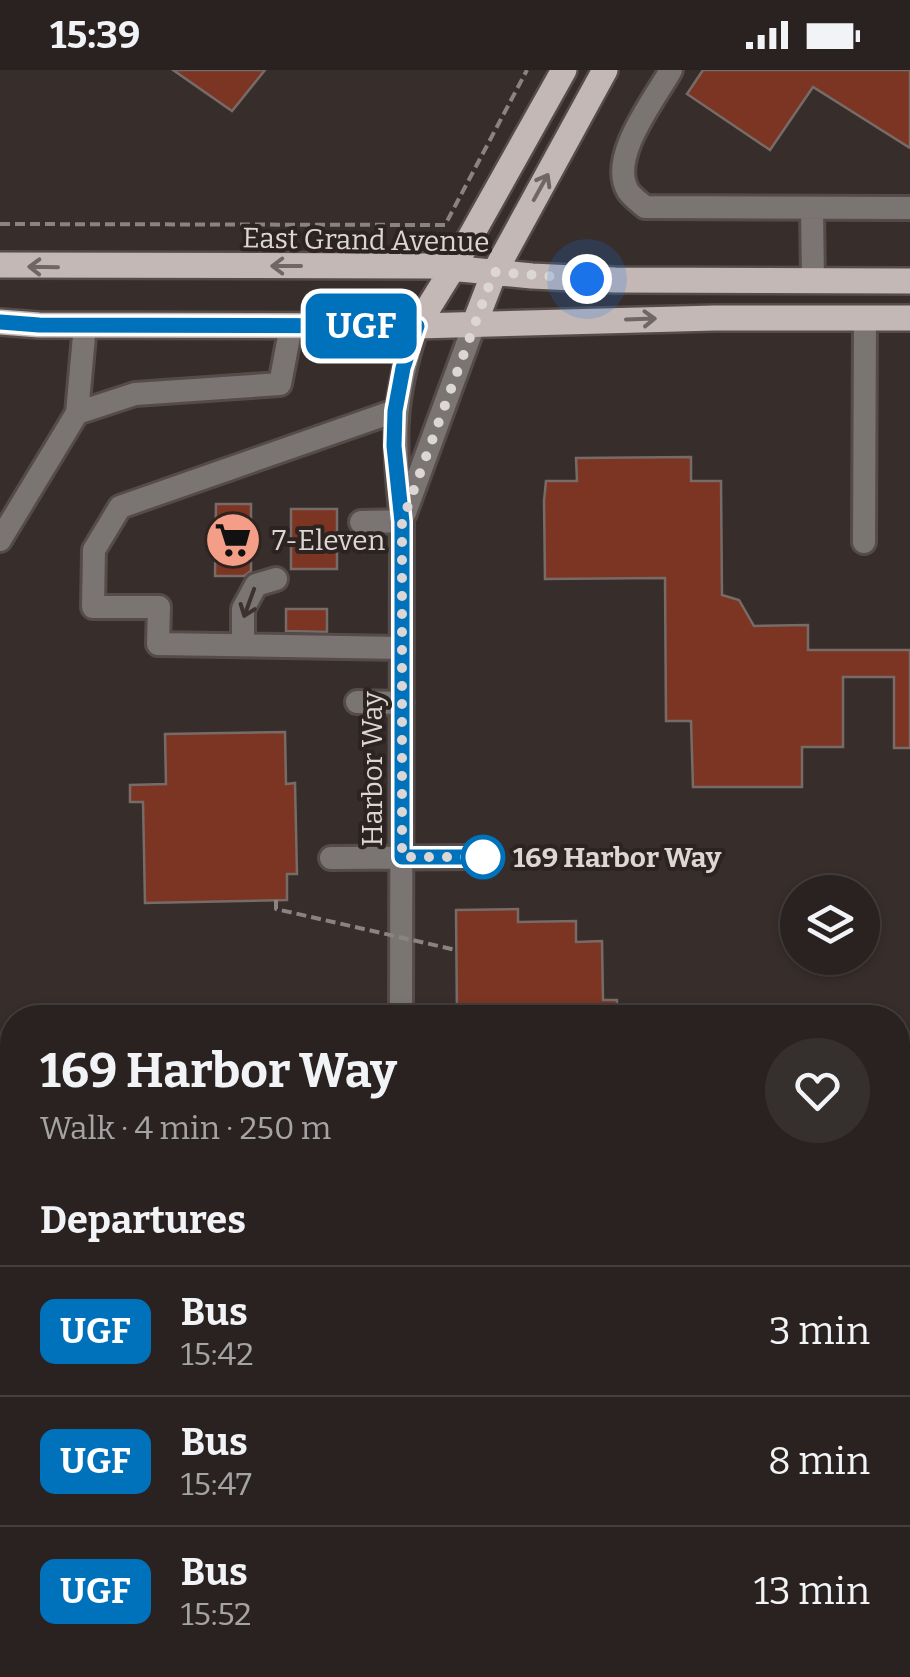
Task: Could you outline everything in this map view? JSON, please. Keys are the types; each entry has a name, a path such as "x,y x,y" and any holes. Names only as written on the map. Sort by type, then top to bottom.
{"main road":[{"path":"417,326 564,70"},
{"path":"474,324 494,272 605,70"},
{"name":"East Grand Avenue","path":"0,265 453,268 615,280 910,281"},
{"path":"0,322 417,326 715,318 910,318"}],"street":[{"path":"672,70 625,150 623,178 629,192 645,207 910,208"},
{"path":"812,209 814,281"},
{"path":"864,542 865,318"},
{"name":"Harbor Way","path":"402,522 474,324"},
{"path":"0,540 77,413 85,325"},
{"path":"77,413 135,394 280,384 291,326"},
{"name":"Harbor Way","path":"402,1005 402,522 394,446 395,411 403,368 417,326"},
{"path":"395,411 120,506 94,550 92,606 159,606 158,644 402,648"},
{"path":"360,522 402,522"},
{"path":"243,644 243,609 256,584 276,579"},
{"path":"357,702 402,703"},
{"path":"331,858 483,857"},
{"path":"766,1677 859,1677"}],"path":[{"path":"0,224 445,225 527,70"},
{"path":"276,900 276,909 456,950"}],"building":[{"path":"173,70 265,70 232,111"},
{"path":"703,70 910,70 910,148 813,87 770,150 687,94"},
{"path":"691,457 691,481 721,481 722,595 739,600 754,626 808,625 808,650 910,650 910,748 894,748 894,677 843,677 843,747 802,747 802,787 693,787 691,721 666,721 665,578 545,579 544,501 546,481 577,481 576,458"},
{"name":"7-Eleven","path":"216,504 251,504 251,571 244,576 215,576"},
{"path":"291,509 337,509 337,569 291,569"},
{"path":"286,609 327,609 327,632 286,631"},
{"path":"285,732 286,784 295,783 297,874 287,874 287,900 145,903 143,802 130,802 130,785 166,784 165,734"},
{"path":"518,909 518,922 576,921 576,942 602,941 603,1000 617,1000 617,1005 457,1005 456,910"}],"bus line":[{"name":"UGF","path":"0,322 417,326 403,368 395,411 394,446 402,522 402,857 483,857"}],"place":[{"name":"7-Eleven","path":"233,540"},
{"name":"169 Harbor Way","path":"483,857"}],"route":[{"path":"483,857 402,857 402,522 494,272 587,279"}]}
